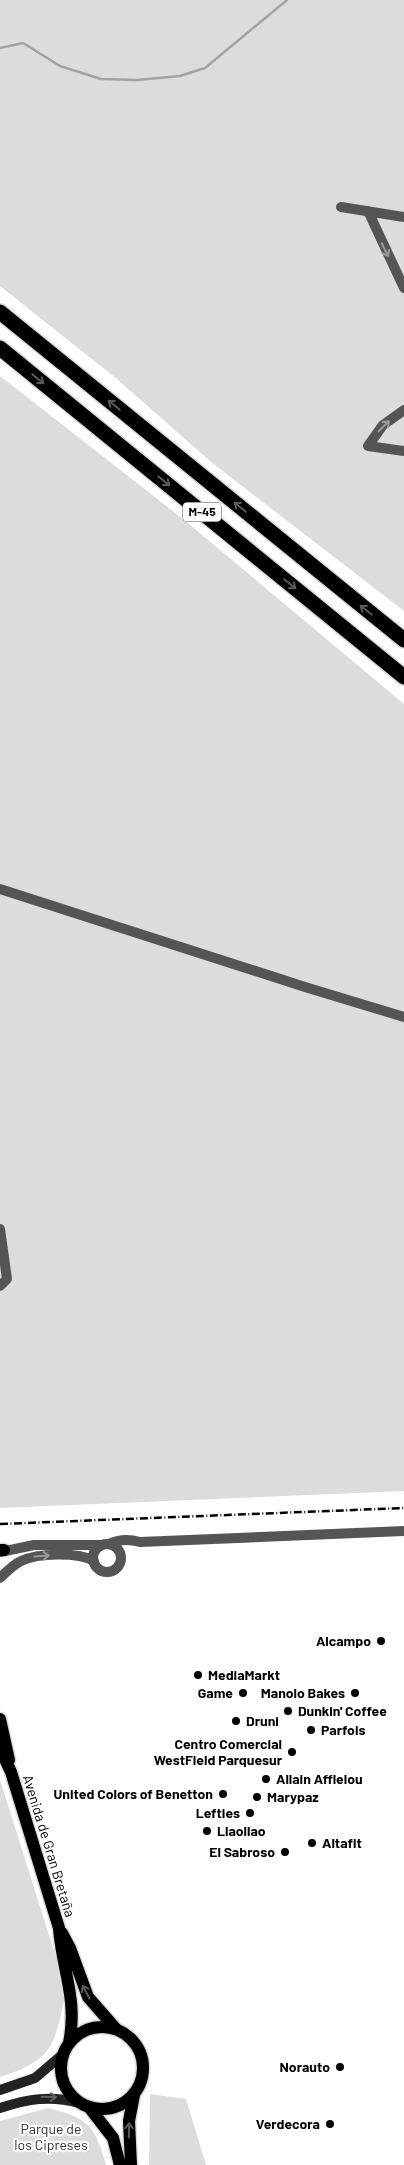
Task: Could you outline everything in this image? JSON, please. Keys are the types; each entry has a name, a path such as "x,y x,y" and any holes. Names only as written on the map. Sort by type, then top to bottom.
{"highway":[{"name":"M-45","path":"0,312 404,640"},
{"name":"M-45","path":"0,348 404,677"}],"main road":[{"name":"Avenida de Gran Bretaña","path":"0,1719 6,1738 11,1772"},
{"name":"Avenida de Gran Bretaña","path":"0,1748 11,1772 59,1928 70,1948 88,1997 99,2012 117,2029"},
{"name":"Avenida de Gran Bretaña","path":"59,1928 61,1950 73,2011 69,2043"},
{"path":"0,2090 34,2078 62,2055 69,2043 80,2033 93,2028 117,2029 129,2037 141,2052 143,2070 140,2084 134,2095 128,2130 131,2165"},
{"path":"62,2055 60,2068 62,2080 69,2093 84,2105 113,2138 120,2165"},
{"path":"0,2108 42,2097 53,2097 105,2109 116,2106 134,2095"}],"street":[{"path":"341,206 404,217"},
{"path":"368,211 404,288"},
{"path":"404,410 383,425 368,446 404,451"},
{"path":"0,889 305,987 404,1016"},
{"path":"0,1229 8,1279 0,1286"},
{"path":"94,1561 95,1552 116,1541 140,1542 404,1531"},
{"path":"0,1578 19,1562 35,1557 80,1555 94,1561 101,1571 110,1572 118,1568 122,1557 131,1547 140,1542"},
{"path":"1,1551 34,1545 106,1545 118,1549 122,1557"}],"green space":[{"path":"0,0 404,0 404,611 211,462 117,379 0,286"},
{"path":"0,376 183,519 404,704 404,1491 0,1508"},
{"path":"0,1780 66,1989 55,2036 43,2056 18,2071 0,2077"},
{"path":"150,2094 186,2099 206,2165 149,2165"},
{"name":"Parque de los Cipreses","path":"48,2108 72,2116 88,2125 98,2141 106,2165 0,2165 0,2121"}],"waterway":[{"path":"0,48 23,43 60,66 101,79 137,80 180,76 205,68 287,0"}],"railway":[{"path":"0,1524 404,1508"}],"place":[{"name":"Alcampo","path":"381,1641"},
{"name":"MediaMarkt","path":"198,1675"},
{"name":"Game","path":"243,1693"},
{"name":"Manolo Bakes","path":"355,1693"},
{"name":"Dunkin' Coffee","path":"288,1711"},
{"name":"Druni","path":"236,1721"},
{"name":"Parfois","path":"311,1730"},
{"name":"Centro Comercial WestField Parquesur","path":"292,1752"},
{"name":"Allain Afflelou","path":"266,1779"},
{"name":"United Colors of Benetton","path":"223,1794"},
{"name":"Marypaz","path":"257,1797"},
{"name":"Lefties","path":"250,1813"},
{"name":"Llaollao","path":"207,1831"},
{"name":"Altafit","path":"312,1843"},
{"name":"El Sabroso","path":"285,1852"},
{"name":"Norauto","path":"340,2067"},
{"name":"Verdecora","path":"330,2124"}]}
